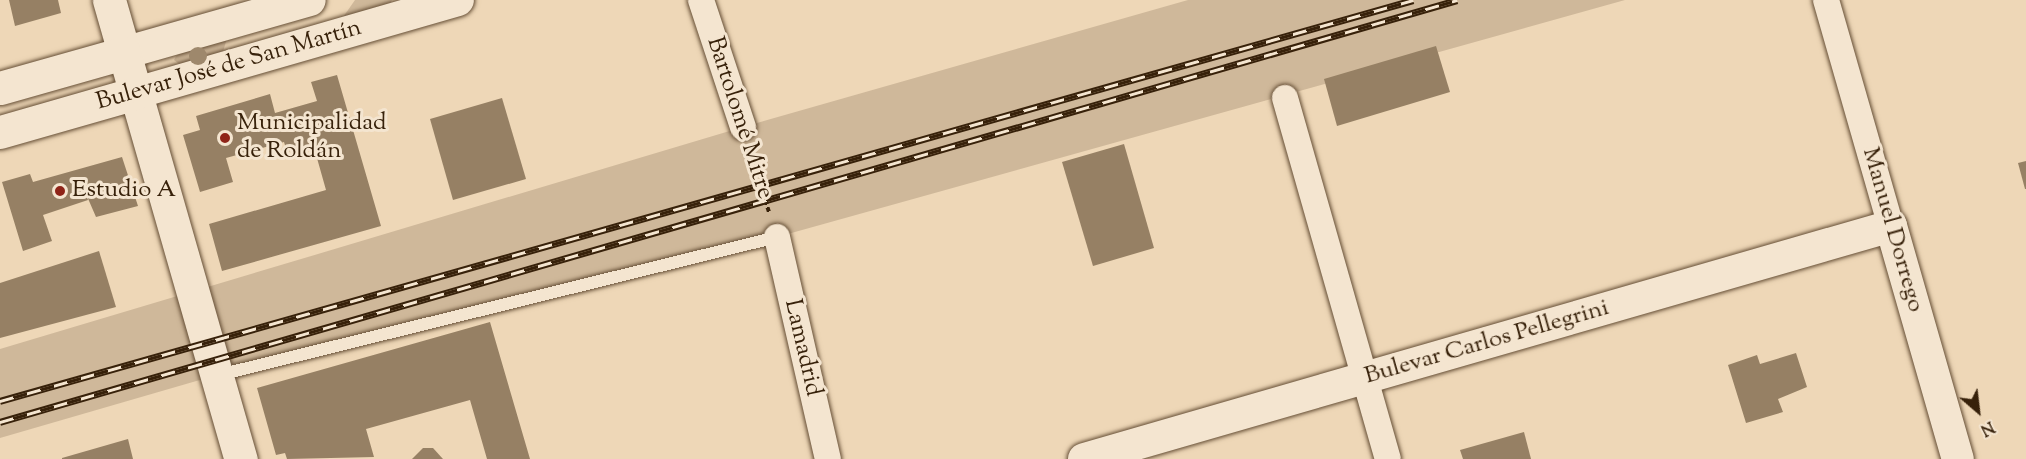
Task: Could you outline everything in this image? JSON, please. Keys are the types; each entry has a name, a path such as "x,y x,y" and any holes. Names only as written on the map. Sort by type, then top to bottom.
{"main road":[{"path":"109,0 241,459"},
{"name":"Bulevar José de San Martín","path":"0,88 124,53"},
{"name":"Bulevar José de San Martín","path":"0,132 136,93"}],"street":[{"name":"Bulevar José de San Martín","path":"124,53 310,0"},
{"name":"Bulevar José de San Martín","path":"136,93 458,0"},
{"name":"Bartolomé Mitre","path":"701,0 743,127"},
{"name":"Manuel Dorrego","path":"1826,0 1958,459"},
{"path":"1285,98 1388,459"},
{"name":"Bulevar Carlos Pellegrini","path":"1084,459 1891,226"},
{"name":"Lamadrid","path":"777,237 828,459"}],"lane":[{"path":"215,368 777,237"}],"path":[{"name":"Bartolomé Mitre","path":"743,127 777,237"}],"shaded area":[{"path":"355,0 392,0 387,9 339,23"},
{"path":"1188,0 1625,0 777,237 217,375 0,438 0,349 743,127"},
{"path":"228,35 221,58 182,66 174,60 178,53"}],"building":[{"path":"9,0 58,0 61,13 15,26"},
{"path":"1436,46 1450,92 1337,126 1324,79"},
{"path":"337,75 381,226 222,271 209,224 326,190 313,144 287,152 284,142 226,158 233,182 200,192 183,135 200,130 196,116 270,94 275,113 317,101 311,82"},
{"path":"502,98 526,179 453,200 430,119"},
{"path":"1124,144 1154,248 1093,266 1062,162"},
{"path":"122,157 138,206 96,217 86,194 88,200 43,215 52,241 23,251 2,182 30,174 33,182"},
{"path":"2026,161 2026,189 2025,189 2018,163"},
{"path":"99,251 116,307 0,338 0,283"},
{"path":"490,322 530,459 487,459 470,400 366,429 374,457 287,459 285,453 276,455 257,388"},
{"path":"1796,353 1807,387 1778,399 1783,412 1746,423 1728,365 1757,355 1760,364"},
{"path":"1524,432 1531,459 1463,459 1460,450"},
{"path":"128,439 133,459 62,459 62,458"},
{"path":"423,448 433,448 443,459 412,459"}],"railway":[{"path":"0,401 1413,0"},
{"path":"0,422 1457,0"}],"place":[{"name":"Municipalidad de Roldán","path":"225,138"},
{"name":"Estudio A","path":"60,191"}]}
